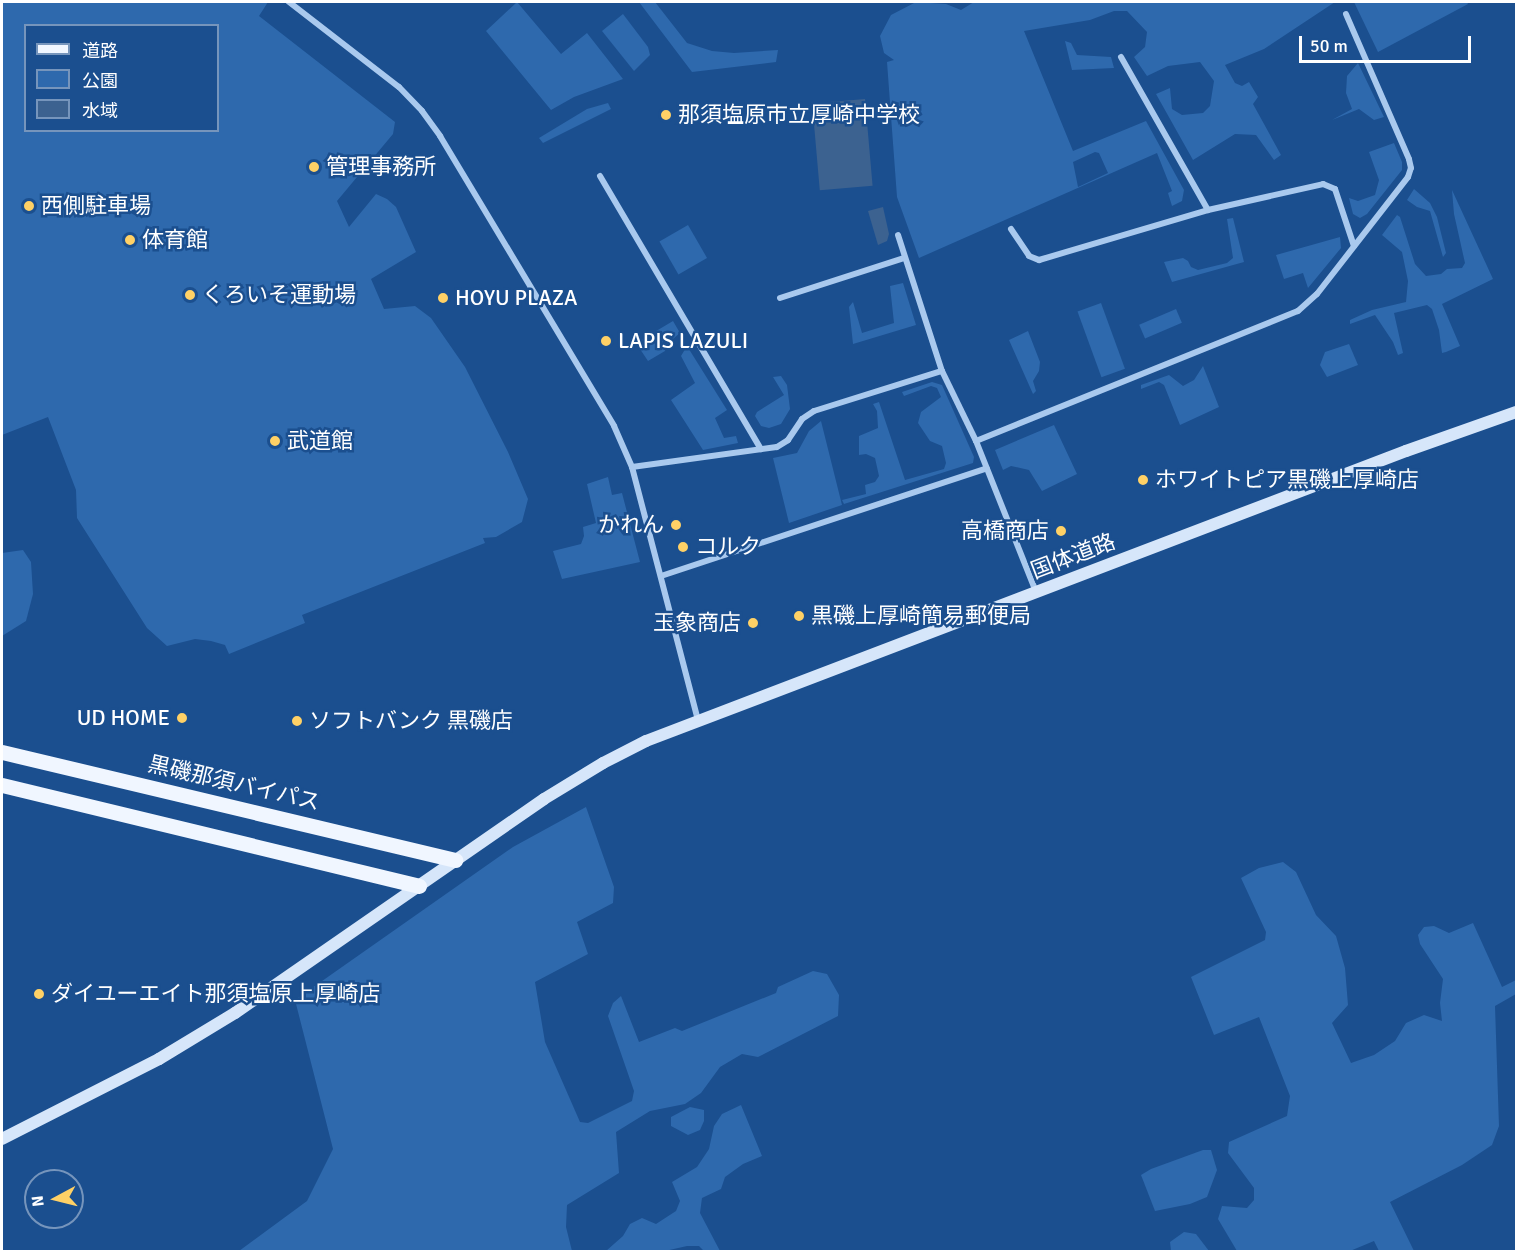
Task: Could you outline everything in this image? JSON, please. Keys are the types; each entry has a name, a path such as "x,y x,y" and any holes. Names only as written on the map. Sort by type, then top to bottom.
{"main road":[{"name":"黒磯那須バイパス","path":"2,752 455,860"},
{"path":"2,785 338,864 419,886"}],"street":[{"path":"289,2 399,87 422,111 614,426 632,466 698,720"},
{"path":"976,441 1298,310 1317,294 1408,177 1411,168 1346,14"},
{"path":"1121,57 1208,210"},
{"path":"600,176 761,449"},
{"path":"1011,229 1029,256 1039,260 1208,210 1323,184 1335,189 1354,246"},
{"path":"898,235 942,371 976,441 1036,593"},
{"path":"780,298 904,258"},
{"path":"632,466 777,447 788,440 802,419 814,411 942,371"},
{"name":"国体道路","path":"2,1138 159,1059 226,1019 544,799 603,763 646,741 1406,451 1516,412"},
{"path":"661,576 987,468"}],"green space":[{"name":"くろいそ運動場","path":"2,2 268,2 259,16 395,122 393,134 337,201 349,227 376,194 387,199 396,207 416,252 371,279 384,309 415,306 431,318 465,367 508,452 528,499 522,522 496,537 483,538 485,543 302,615 305,623 229,654 225,645 211,641 195,639 167,646 147,628 77,518 76,490 48,417 2,435"},
{"path":"517,2 561,54 587,33 623,79 574,97 551,110 486,31"},
{"path":"639,2 655,2 687,43 712,51 734,53 778,50 776,62 692,72"},
{"path":"916,2 946,4 961,10 974,2 1335,2 1264,49 1225,65 1235,83 1242,86 1249,82 1258,97 1253,104 1281,155 1274,160 1256,135 1235,134 1193,160 1156,94 1170,88 1172,109 1182,115 1203,113 1210,106 1214,81 1200,62 1168,66 1147,76 1134,57 1145,47 1147,32 1127,11 1114,11 1090,20 1024,31 1073,151 1146,121 1184,190 1182,201 1172,206 1168,193 1172,191 1157,153 919,258 897,197 887,62 894,60 884,53 880,36 891,15","holes":["1095,152 1099,153 1108,173 1078,187 1073,162"]},
{"path":"1354,2 1467,2 1468,4 1378,52"},
{"path":"623,14 648,47 650,55 634,71 602,31"},
{"path":"1065,41 1071,43 1077,55 1111,57 1114,68 1072,70"},
{"path":"1358,63 1384,117 1374,120 1359,109 1332,120 1352,109 1346,93 1347,76"},
{"path":"608,103 611,109 543,143 539,138 587,109"},
{"path":"1394,143 1402,162 1402,170 1367,214 1360,218 1353,214 1349,198 1358,201 1375,195 1379,180 1369,152"},
{"path":"1414,189 1430,203 1437,217 1446,253 1443,257 1430,211 1417,207 1407,200"},
{"path":"1452,190 1493,279 1442,304 1460,346 1446,352 1442,353 1439,330 1432,309 1427,305 1394,313 1403,353 1398,355 1393,342 1375,315 1350,324 1350,320 1372,310 1406,302 1408,281 1402,252 1382,235 1397,215 1400,217 1415,264 1426,276 1441,274 1447,269 1462,268 1465,263 1454,214"},
{"path":"1233,218 1244,262 1172,282 1164,262 1183,258 1191,267 1198,270 1227,263 1233,258 1227,219"},
{"path":"688,225 707,258 678,274 659,242"},
{"path":"1340,237 1341,248 1308,288 1303,273 1284,279 1276,255"},
{"path":"903,283 916,325 853,344 849,307 853,302 862,333 894,323 890,286"},
{"path":"1101,303 1125,369 1101,377 1078,312"},
{"path":"1176,309 1182,323 1145,338 1139,325"},
{"path":"673,321 680,333 668,343 665,351 648,361 636,343"},
{"path":"1028,331 1040,362 1039,371 1033,381 1036,391 1033,394 1009,340"},
{"path":"1349,344 1358,365 1327,377 1320,365 1325,352"},
{"path":"687,346 727,410 715,418 724,438 736,436 738,443 703,450 671,400 695,383 681,356"},
{"path":"1203,366 1219,407 1180,425 1164,385 1159,382 1141,389 1141,385 1169,375 1183,386 1194,380"},
{"path":"781,376 787,385 790,409 781,424 769,428 761,426 755,416 757,412 784,395 773,377"},
{"path":"932,382 942,385 974,457 973,463 844,504 842,500 866,494 865,485 875,482 879,476 875,458 866,454 859,455 859,436 878,428 877,411 873,404 879,402 905,480 944,469 946,463 942,446 930,441 918,423 921,412 941,397 937,388 931,386 904,396 902,392"},
{"path":"821,421 842,505 789,523 773,458 797,453 809,431"},
{"path":"1054,425 1077,474 1042,491 1029,470 1011,466 1003,470 995,450"},
{"path":"608,477 612,495 622,493 640,562 562,579 553,551 581,544 584,536 583,527 596,523 587,484"},
{"path":"23,550 31,562 33,594 26,621 2,636 2,553"},
{"path":"586,807 614,887 613,903 577,922 588,954 535,982 545,1042 580,1122 588,1123 632,1101 634,1091 608,1016 613,1003 621,996 639,1042 675,1028 682,1031 776,993 778,987 813,971 827,974 839,995 838,1016 758,1057 742,1054 720,1067 701,1093 685,1104 650,1111 616,1132 619,1173 567,1205 566,1227 572,1251 239,1251 307,1201 333,1149 295,1000 513,847"},
{"path":"1283,862 1296,872 1316,915 1336,936 1345,968 1348,1005 1332,1023 1351,1063 1374,1055 1395,1041 1406,1023 1424,1015 1442,1021 1440,1003 1443,979 1420,944 1418,935 1424,927 1434,926 1449,933 1473,923 1502,987 1516,980 1516,994 1495,1006 1499,1126 1492,1145 1462,1165 1390,1202 1414,1251 1379,1251 1374,1241 1350,1251 1237,1251 1218,1219 1222,1206 1247,1208 1254,1200 1254,1188 1228,1153 1229,1142 1287,1116 1290,1096 1259,1017 1214,1035 1191,977 1265,940 1266,932 1241,878 1259,868"},
{"path":"741,1105 762,1156 743,1164 725,1177 721,1189 702,1198 700,1213 720,1251 704,1251 699,1246 687,1246 665,1251 606,1251 623,1236 630,1224 642,1218 656,1224 676,1211 680,1201 672,1182 697,1167 709,1149 714,1126 722,1114"},
{"path":"690,1107 704,1110 704,1121 700,1130 688,1135 671,1126 671,1117"},
{"path":"1203,1150 1211,1150 1217,1170 1207,1197 1190,1204 1155,1211 1141,1175 1151,1169"},
{"path":"1184,1232 1196,1234 1209,1251 1171,1251 1170,1242"}],"water":[{"path":"865,99 873,186 820,190 812,104"},
{"path":"883,207 889,234 887,241 878,245 868,211"}],"place":[{"name":"那須塩原市立厚崎中学校","path":"666,115"},
{"name":"管理事務所","path":"314,167"},
{"name":"西側駐車場","path":"29,206"},
{"name":"体育館","path":"130,240"},
{"name":"くろいそ運動場","path":"190,295"},
{"name":"HOYU PLAZA","path":"443,298"},
{"name":"LAPIS LAZULI","path":"606,341"},
{"name":"武道館","path":"275,441"},
{"name":"ホワイトピア黒磯上厚崎店","path":"1143,480"},
{"name":"かれん","path":"676,525"},
{"name":"高橋商店","path":"1061,531"},
{"name":"コルク","path":"683,547"},
{"name":"黒磯上厚崎簡易郵便局","path":"799,616"},
{"name":"玉象商店","path":"753,623"},
{"name":"UD HOME","path":"182,718"},
{"name":"ソフトバンク 黒磯店","path":"297,721"},
{"name":"ダイユーエイト那須塩原上厚崎店","path":"39,994"}]}
